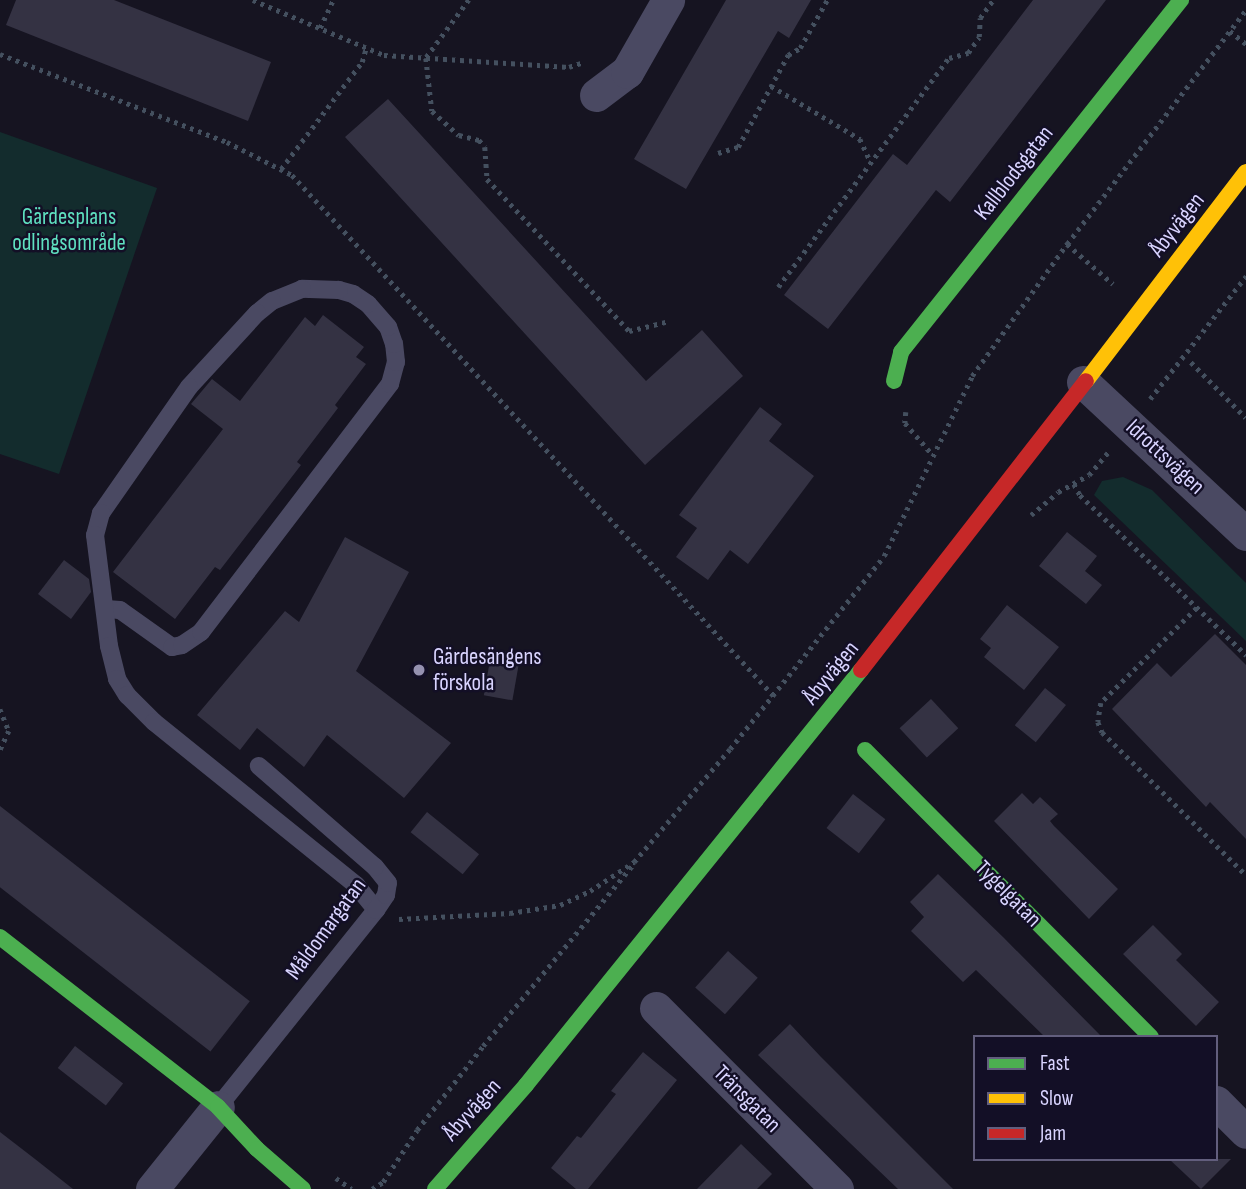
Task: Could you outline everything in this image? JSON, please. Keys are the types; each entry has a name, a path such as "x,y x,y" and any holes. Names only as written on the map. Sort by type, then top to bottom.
{"street":[{"path":"596,95 627,72 668,0"},
{"name":"Kallblodsgatan","path":"894,381 901,352 1181,0"},
{"name":"Åbyvägen","path":"435,1189 526,1085 1003,494 1083,382 1246,172"},
{"name":"Idrottsvägen","path":"1083,382 1246,534"},
{"name":"Tygelgatan","path":"865,750 1149,1035"},
{"path":"0,937 218,1107 257,1149 303,1189"},
{"name":"Tränsgatan","path":"656,1008 837,1189"},
{"path":"1218,1104 1246,1132"},
{"path":"152,1189 218,1107"}],"lane":[{"path":"106,609 120,610 172,646 182,645 201,632 390,384 396,362 394,344 388,327 368,304 353,293 320,288 302,289 272,301 248,321 189,387 101,513 95,535 109,646 117,679 127,695 154,722 356,885 376,910"},
{"name":"Måldomargatan","path":"218,1107 376,910 386,895 388,883 375,867 259,766"}],"path":[{"path":"253,0 384,55 569,67 594,59"},
{"path":"320,28 334,0"},
{"path":"469,0 426,58 432,111 459,135 479,140 485,147 487,179 629,331 669,321"},
{"path":"718,153 738,146 788,55 800,48 827,0"},
{"path":"778,287 870,160 949,58 968,52 979,37 980,18 993,0"},
{"path":"372,1189 383,1182 417,1130 483,1046 739,739 884,556 906,516 932,454 972,376 1067,244 1246,10"},
{"path":"1230,31 1246,44"},
{"path":"281,169 362,62 366,48"},
{"path":"771,86 860,139 870,160"},
{"path":"1067,244 1112,284"},
{"path":"1191,362 1246,418"},
{"path":"894,381 909,388 905,423 932,454"},
{"path":"1074,484 1080,495 1246,655"},
{"path":"1197,608 1101,703 1098,722 1102,732 1246,875"},
{"path":"0,709 9,731 0,750"},
{"path":"376,910 383,918 452,918 560,905 590,891 634,863"}],"green space":[{"name":"Gärdesplans odlingsområde","path":"0,132 157,188 59,474 0,454"},
{"path":"1123,477 1152,490 1246,583 1246,641 1094,495 1102,481"}],"building":[{"path":"16,0 114,0 271,62 248,121 6,25"},
{"path":"726,0 811,0 789,38 778,31 686,189 634,159"},
{"path":"1033,0 1106,0 950,202 936,190 828,329 784,295 893,154 907,165"},
{"path":"388,99 646,381 702,330 743,376 645,465 345,137"},
{"path":"323,315 364,347 356,357 366,364 335,405 338,408 297,462 301,465 220,570 215,567 175,619 113,572 223,429 191,404 212,379 240,401 305,317 315,326"},
{"path":"760,407 782,424 769,441 814,476 748,564 730,550 708,580 676,557 697,528 679,515"},
{"path":"1067,532 1097,556 1085,571 1102,585 1086,604 1039,566"},
{"path":"345,537 409,572 356,671 451,743 404,798 327,735 304,767 257,728 240,750 197,715 285,611 299,622"},
{"path":"64,560 89,579 91,592 71,619 38,594"},
{"path":"1007,605 1059,647 1024,690 984,657 991,648 980,639"},
{"path":"1215,634 1246,665 1246,839 1210,802 1206,807 1112,709 1157,663 1171,677"},
{"path":"492,649 521,654 512,700 484,695"},
{"path":"1045,688 1066,705 1036,742 1015,725"},
{"path":"931,699 958,728 927,758 900,728"},
{"path":"1022,793 1033,804 1040,797 1058,814 1050,821 1054,826 1118,889 1089,919 994,821"},
{"path":"853,794 885,819 859,853 827,828"},
{"path":"0,806 250,1001 210,1052 0,887"},
{"path":"427,812 479,854 463,874 411,832"},
{"path":"938,874 1100,1035 1043,1035 976,970 963,982 911,931 924,917 910,902"},
{"path":"1153,925 1182,954 1176,960 1219,1002 1196,1026 1123,954"},
{"path":"728,951 758,978 725,1014 695,987"},
{"path":"790,1024 953,1189 898,1189 758,1055"},
{"path":"75,1046 123,1084 106,1106 58,1068"},
{"path":"643,1052 677,1080 588,1189 576,1189 551,1168 577,1136 581,1138 616,1094 611,1091"},
{"path":"0,1132 35,1159 73,1189 0,1189"},
{"path":"741,1144 772,1174 757,1189 697,1189"},
{"path":"1231,1159 1201,1189 1171,1161"}],"traffic: fast":[{"path":"894,381 901,352 1181,0"},
{"path":"435,1189 526,1085 861,670"},
{"path":"865,750 1149,1035"},
{"path":"0,937 218,1107 257,1149 303,1189"}],"traffic: slow":[{"path":"1086,381 1246,172"}],"traffic: jam":[{"path":"861,670 1086,381"}],"place":[{"name":"Gärdesängens förskola","path":"419,670"}]}
